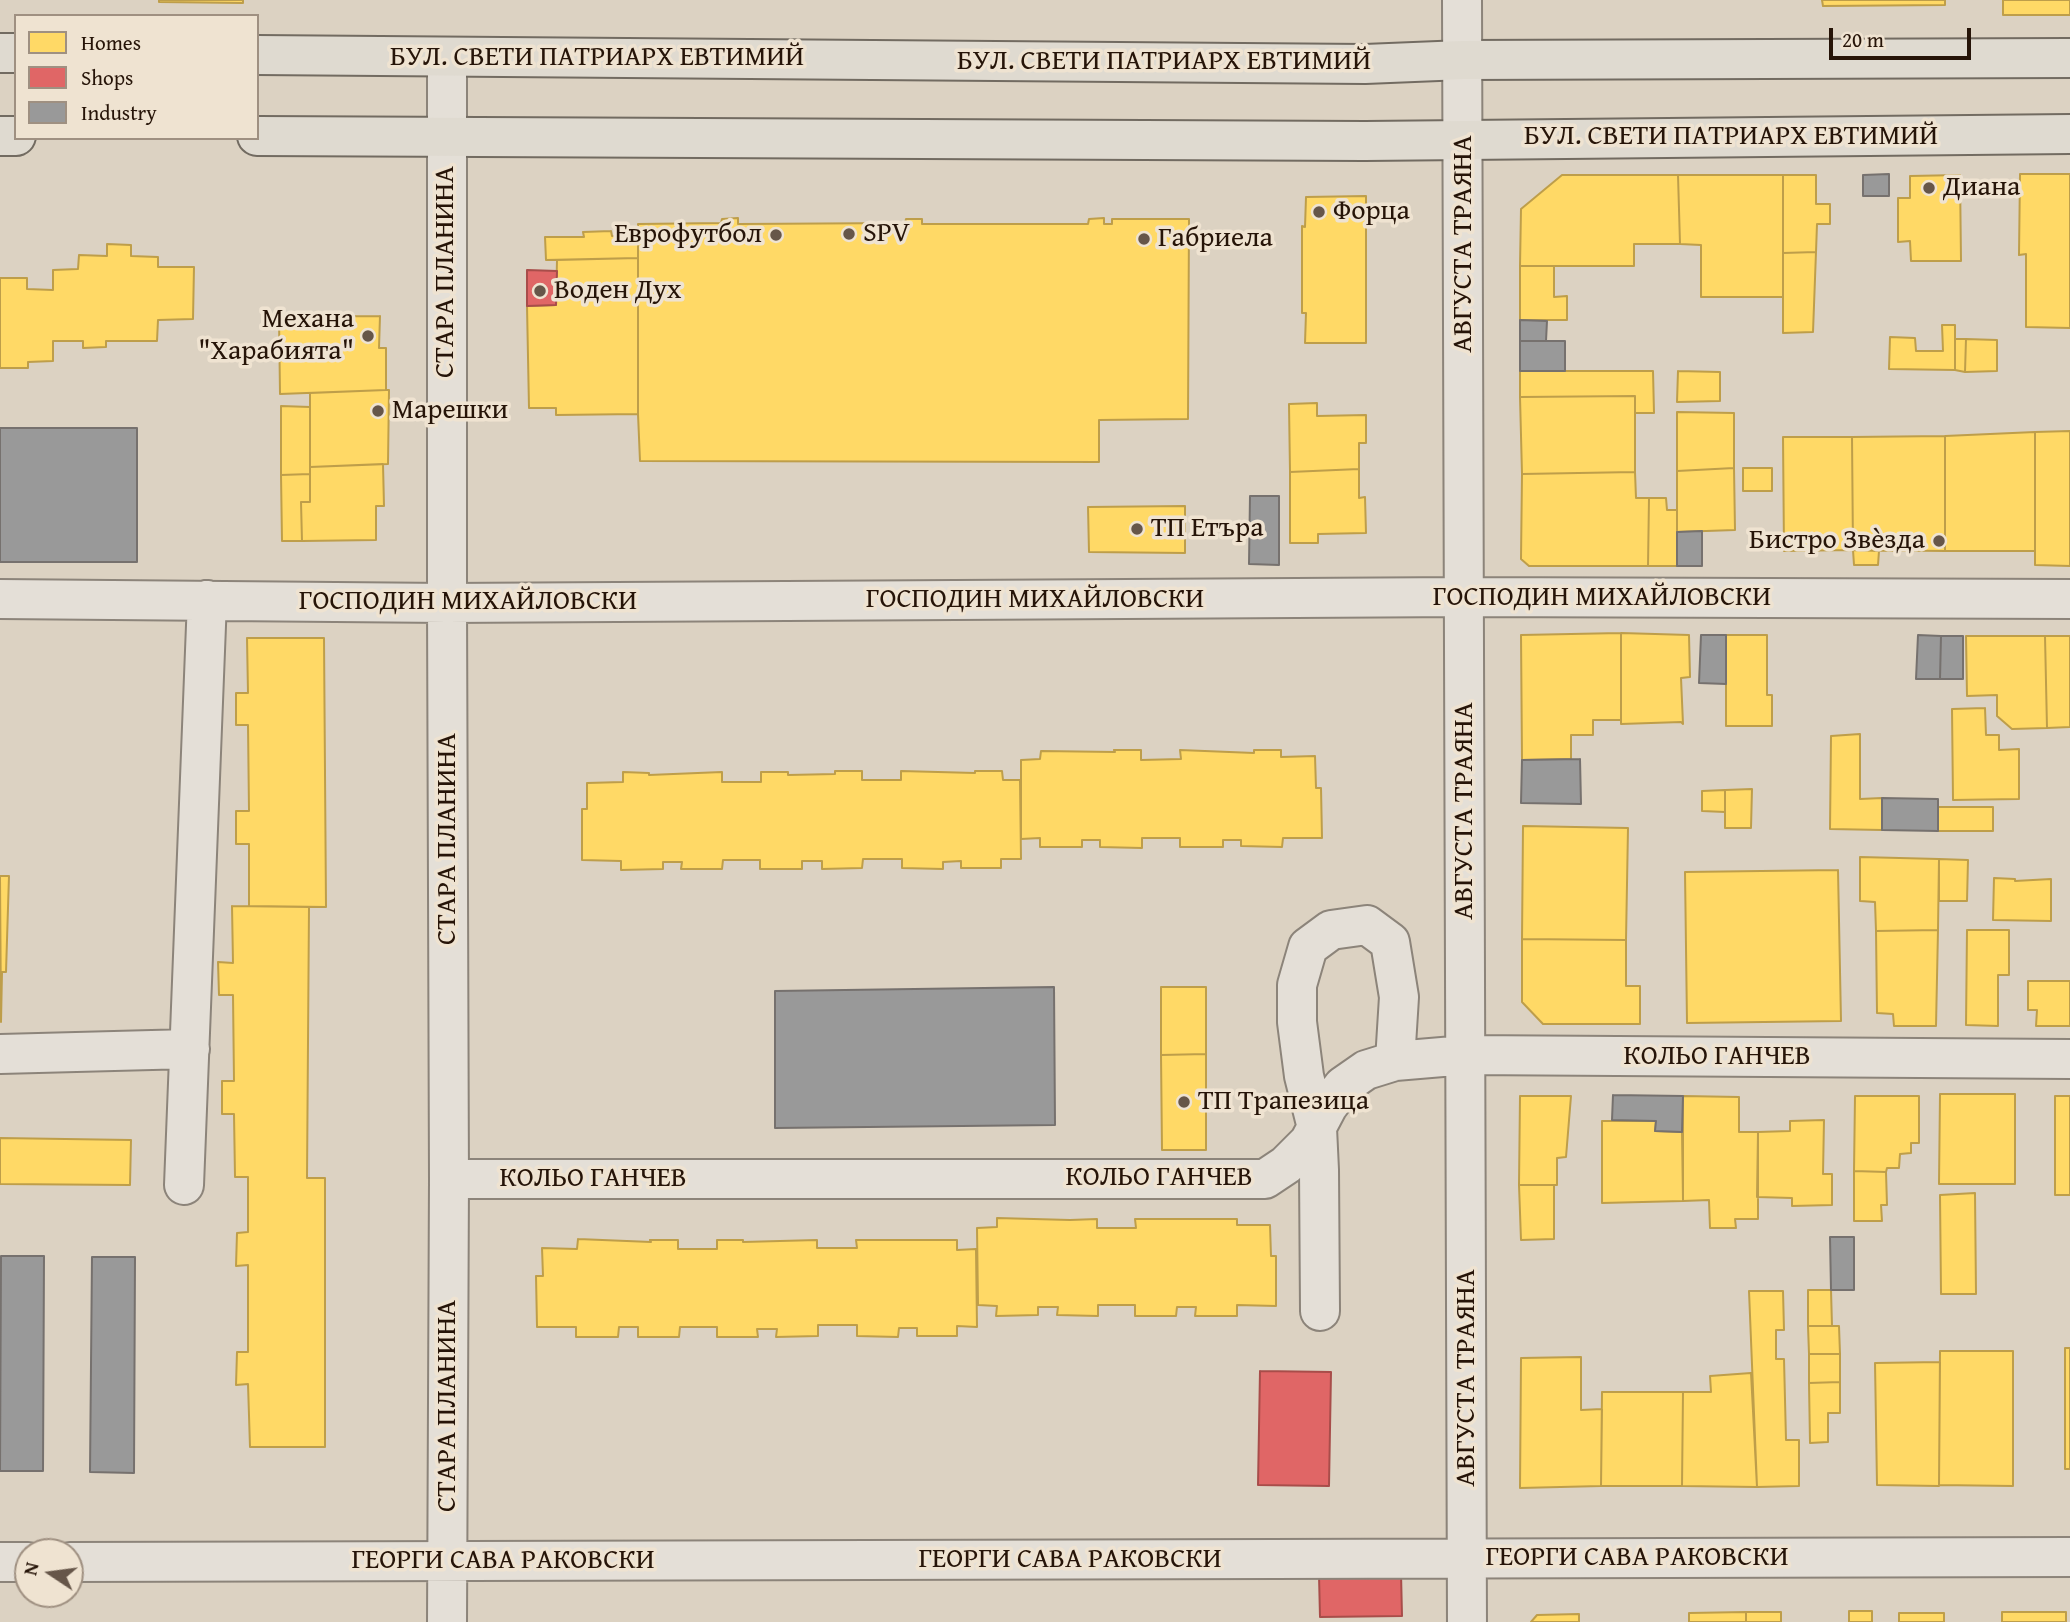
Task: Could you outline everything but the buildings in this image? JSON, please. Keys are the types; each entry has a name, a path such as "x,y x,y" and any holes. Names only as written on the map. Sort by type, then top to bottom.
{"main road":[{"name":"БУЛ. СВЕТИ ПАТРИАРХ ЕВТИМИЙ","path":"259,55 1365,64 1463,61 2070,58"},
{"name":"БУЛ. СВЕТИ ПАТРИАРХ ЕВТИМИЙ","path":"259,136 1338,141 2070,134"}],"street":[{"name":"АВГУСТА ТРАЯНА","path":"1462,0 1467,1622"},
{"name":"СТАРА ПЛАНИНА","path":"447,57 447,1622"},
{"name":"ГОСПОДИН МИХАЙЛОВСКИ","path":"0,599 447,603 1465,597 2070,599"},
{"path":"184,1185 207,600"},
{"path":"1320,1311 1317,1128 1304,1076 1297,985 1308,947 1331,930 1367,925 1390,942 1399,997 1395,1060"},
{"path":"0,1054 190,1049"},
{"name":"КОЛЬО ГАНЧЕВ","path":"449,1179 1265,1179 1286,1165 1309,1142 1328,1106 1343,1086 1366,1070 1395,1060 1466,1055 2070,1059"},
{"name":"ГЕОРГИ САВА РАКОВСКИ","path":"84,1562 2070,1557"}],"place":[{"name":"Диана","path":"1929,188"},
{"name":"Форца","path":"1319,212"},
{"name":"SPV","path":"849,234"},
{"name":"Еврофутбол","path":"776,235"},
{"name":"Габриела","path":"1144,239"},
{"name":"Воден Дух","path":"540,291"},
{"name":"Механа \"Харабията\"","path":"368,336"},
{"name":"Марешки","path":"378,411"},
{"name":"ТП Етъра","path":"1137,529"},
{"name":"Бистро Звѐзда","path":"1939,541"},
{"name":"ТП Трапезица","path":"1184,1102"}]}
